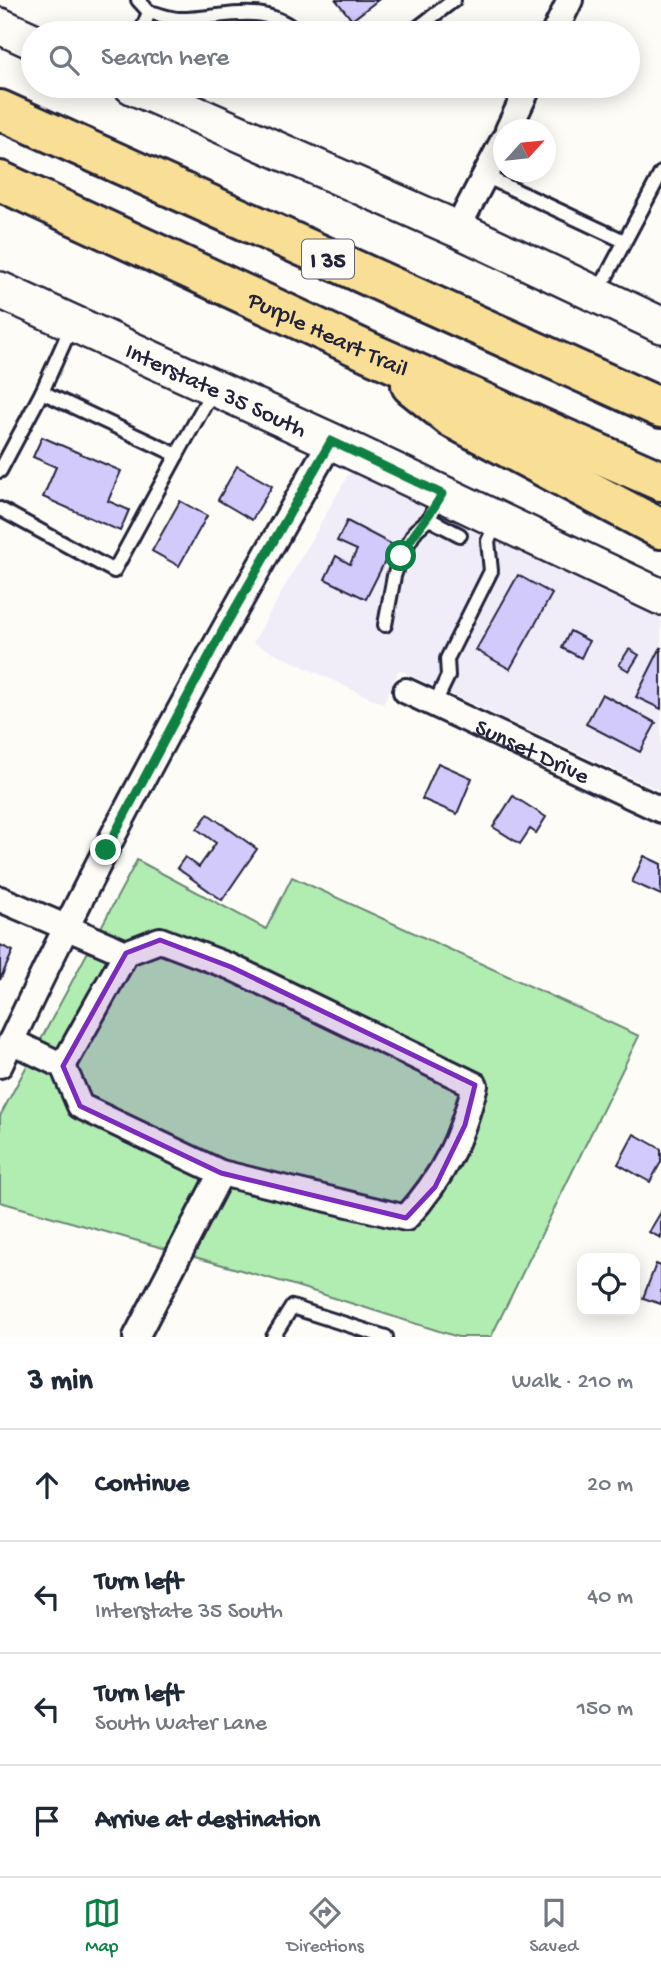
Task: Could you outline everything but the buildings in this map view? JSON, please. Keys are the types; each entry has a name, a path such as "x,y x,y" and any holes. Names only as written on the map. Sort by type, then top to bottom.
{"highway":[{"name":"I 35","path":"0,110 659,407"},
{"name":"Purple Heart Trail","path":"0,181 371,353 661,481"},
{"path":"371,353 452,418 661,529"}],"main road":[{"path":"0,26 21,36"},
{"path":"159,98 457,229 661,325"},
{"name":"Interstate 35 South","path":"0,290 331,441 435,506 498,521 661,597"}],"street":[{"path":"560,21 570,0"},
{"path":"513,119 523,98"},
{"path":"457,229 493,160"},
{"path":"0,1065 63,929 224,628 331,441"},
{"name":"Sunset Drive","path":"407,691 659,805"},
{"path":"0,899 63,929 126,953"},
{"path":"11,1041 63,1066 80,1106 221,1173 407,1219 435,1187 465,1125 475,1085 231,967 160,940 126,953 63,1066"},
{"path":"136,1337 221,1173"}],"lane":[{"path":"138,0 149,12 178,19 253,12 285,21"},
{"path":"427,21 454,0"},
{"path":"146,21 149,12"},
{"path":"596,295 661,173"},
{"path":"485,176 624,241"},
{"path":"0,471 73,323"},
{"path":"0,509 114,571 214,387"},
{"path":"41,392 177,455"},
{"path":"384,625 401,556 416,530 435,506 460,535"},
{"path":"435,703 449,677 447,659 491,571 488,541 498,521"},
{"path":"273,1337 292,1307 386,1337"}],"highlighted area":[{"path":"160,940 231,967 475,1085 465,1125 435,1187 406,1218 221,1173 80,1106 63,1066 126,953"}],"shaded area":[{"path":"355,469 661,607 661,791 399,670 383,704 253,643 348,475"}],"green space":[{"path":"137,860 266,929 292,877 639,1036 491,1337 458,1337 290,1284 0,1202 0,1116"}],"route":[{"path":"106,850 224,628 331,441 442,494 429,519 416,530 401,556"}]}
